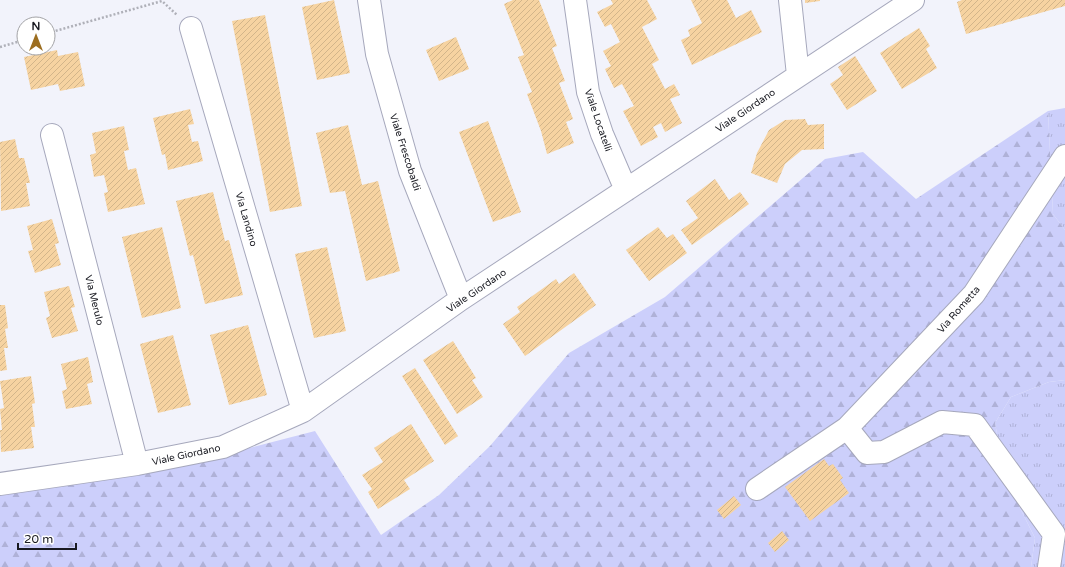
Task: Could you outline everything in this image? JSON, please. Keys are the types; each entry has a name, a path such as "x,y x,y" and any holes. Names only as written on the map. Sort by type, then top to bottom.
{"street":[{"name":"Viale Frescobaldi","path":"369,0 377,54 410,171 461,299"},
{"name":"Viale Locatelli","path":"575,0 588,92 602,134 626,190"},
{"path":"790,0 798,75"},
{"name":"Viale Giordano","path":"0,484 137,464 223,447 303,411 461,299 913,0"},
{"name":"Via Landino","path":"191,28 303,411"},
{"name":"Via Merulo","path":"52,135 137,464"},
{"name":"Via Rometta","path":"757,489 847,428 974,294 1065,156"},
{"path":"847,428 867,453 884,452 942,422 975,426 1054,534 1049,567"}],"path":[{"path":"56,31 162,1 191,28"},
{"path":"0,47 16,42"}],"green space":[{"path":"1065,108 1065,230 1053,214 1048,111"},
{"path":"1048,111 1053,214 1065,230 1065,380 1049,382 1011,397 995,423 1002,461 1020,508 1035,538 1031,567 0,567 0,489 207,459 315,431 381,535 439,495 490,446 569,353 665,297 825,159 863,152 916,199"},
{"path":"1065,380 1065,567 1031,567 1035,538 1020,508 1002,461 995,423 1011,397 1049,382"}],"building":[{"path":"334,0 350,73 317,80 302,7"},
{"path":"513,0 539,0 557,46 552,48 565,81 559,83 573,119 566,122 574,143 547,154 541,131 527,94 532,92 518,57 524,55 504,4"},
{"path":"611,0 647,0 657,19 642,27 659,60 652,64 665,89 674,84 680,95 670,99 682,123 665,132 661,123 653,127 658,137 641,146 623,111 634,106 622,84 614,88 605,69 611,66 603,51 620,42 611,24 605,27 597,12 613,4"},
{"path":"691,0 727,0 736,18 751,10 762,32 692,65 681,40 690,36 688,30 702,23"},
{"path":"805,0 820,0 820,1 805,3"},
{"path":"962,0 1065,0 1065,6 966,34 957,2"},
{"path":"265,15 302,206 270,212 232,21"},
{"path":"919,28 930,46 926,49 937,68 902,89 880,53"},
{"path":"456,37 469,69 439,81 426,50"},
{"path":"56,50 58,56 78,52 85,86 60,91 58,84 31,90 24,57 56,56"},
{"path":"855,56 877,91 847,110 830,84 843,75 838,67"},
{"path":"190,109 194,124 188,125 192,142 198,141 203,161 168,170 165,154 162,155 153,118"},
{"path":"805,119 808,125 824,124 824,149 802,150 785,164 777,183 751,173 757,153 769,130 785,120"},
{"path":"488,121 521,212 493,222 459,132"},
{"path":"348,125 362,185 378,181 400,271 366,281 345,191 330,193 316,133"},
{"path":"124,126 129,150 124,151 128,170 136,168 145,204 108,212 104,193 108,192 104,175 94,177 90,155 96,153 92,133"},
{"path":"15,139 19,158 24,158 30,183 26,183 30,206 1,211 0,142"},
{"path":"715,179 729,200 740,192 749,204 692,245 681,230 698,218 686,201"},
{"path":"213,192 225,241 229,240 243,295 205,304 193,255 190,256 176,201"},
{"path":"52,219 59,243 55,244 61,265 35,273 28,251 33,250 27,226"},
{"path":"162,227 181,308 142,318 122,237"},
{"path":"658,227 667,238 673,234 687,253 649,281 626,250"},
{"path":"327,247 346,331 314,338 295,254"},
{"path":"574,273 596,305 525,356 503,324 520,312 517,307 556,279 559,284"},
{"path":"69,286 75,307 71,308 78,331 52,338 46,318 50,316 44,292"},
{"path":"0,305 5,305 8,328 5,329 8,348 4,348 7,370 0,371"},
{"path":"248,325 267,395 229,405 210,335"},
{"path":"173,335 191,405 158,413 140,344"},
{"path":"453,341 476,378 472,380 483,397 457,414 423,360"},
{"path":"88,357 93,382 87,384 92,404 66,409 62,391 67,389 61,364"},
{"path":"415,368 458,436 445,445 402,376"},
{"path":"31,376 35,403 32,404 35,427 31,427 34,448 1,452 0,430 2,430 0,409 4,408 0,381"},
{"path":"411,424 434,461 404,480 410,489 378,509 368,492 372,489 362,475 383,462 374,448"},
{"path":"824,459 829,466 833,464 843,478 840,480 849,493 810,521 785,487"},
{"path":"734,496 741,505 724,519 717,510"},
{"path":"782,531 789,540 775,552 768,543"}]}
